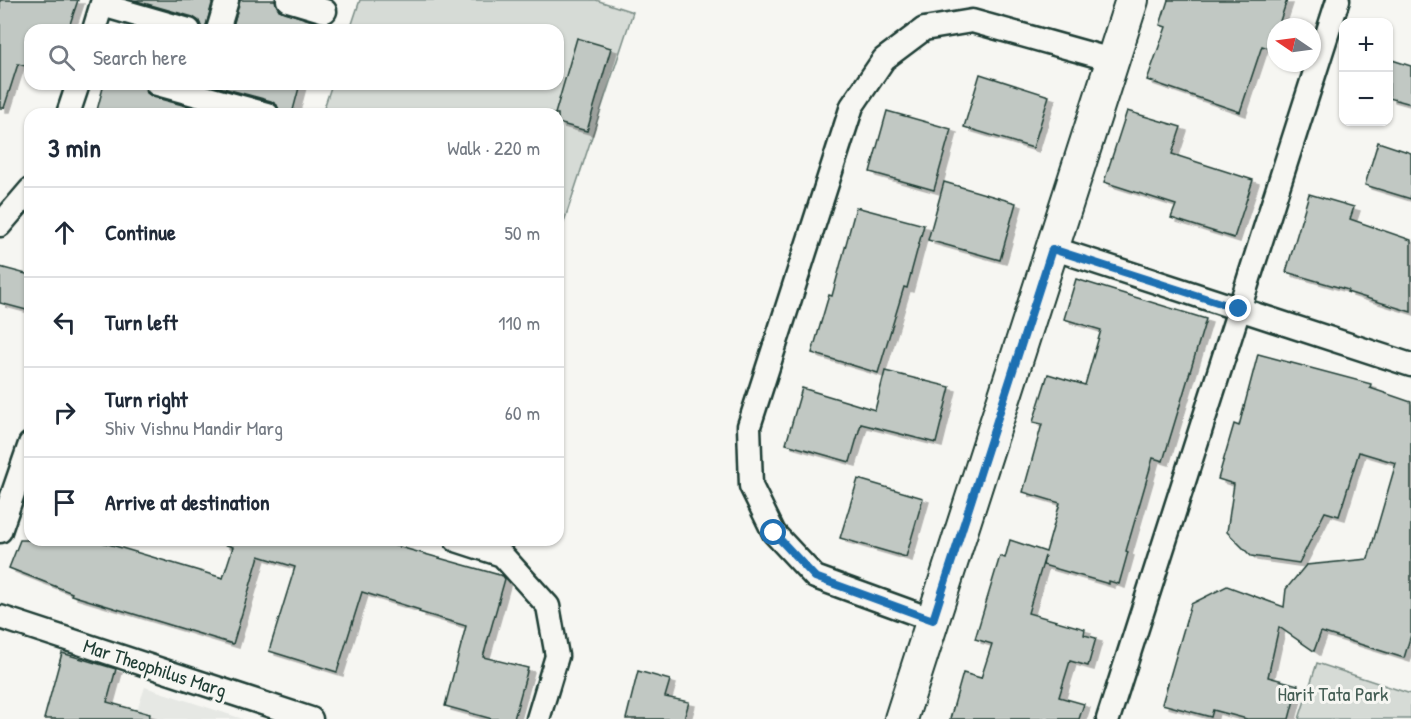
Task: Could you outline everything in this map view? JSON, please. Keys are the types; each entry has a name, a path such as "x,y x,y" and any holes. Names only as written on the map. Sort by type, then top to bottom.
{"street":[{"path":"220,24 227,0"},
{"path":"288,0 325,11"},
{"path":"901,719 1132,0"},
{"path":"1108,719 1338,0"},
{"path":"96,24 103,2 171,24"},
{"path":"933,620 815,577 774,533 751,486 748,426 852,106 884,59 924,29 972,21 1112,60"},
{"path":"71,108 76,90"},
{"path":"175,90 242,108"},
{"path":"0,225 24,196"},
{"path":"1052,249 1411,365"},
{"path":"0,531 24,461"},
{"path":"474,546 502,555 548,606 556,656 538,719"},
{"name":"Mar Theophilus Marg","path":"0,617 311,719"}],"shaded area":[{"path":"145,687 243,719 134,719"}],"green space":[{"path":"360,0 596,0 633,12 564,222 564,108 324,108 330,90 564,90 564,24 352,24"},
{"name":"Harit Tata Park","path":"1317,663 1411,694 1411,719 1299,719"}],"building":[{"path":"0,0 78,0 70,24 24,24 24,66 18,64 4,108 0,108"},
{"path":"133,0 213,0 207,24 200,24 193,17"},
{"path":"240,0 275,0 279,10 321,24 234,24"},
{"path":"1168,0 1287,0 1281,18 1267,18 1267,48 1262,46 1240,112 1147,80 1166,27 1160,25"},
{"path":"577,38 611,48 587,131 564,125 564,108 557,108 562,90 564,90"},
{"path":"1393,60 1411,66 1411,104 1393,99"},
{"path":"980,74 1049,96 1033,148 964,127"},
{"path":"102,90 146,90 153,97 194,108 98,108"},
{"path":"230,90 298,90 294,108 278,108 271,101"},
{"path":"887,111 951,129 934,190 870,172"},
{"path":"1127,111 1181,127 1172,154 1253,180 1234,238 1171,218 1176,205 1104,182"},
{"path":"1378,142 1411,153 1411,199 1365,185"},
{"path":"944,182 1016,203 1000,260 928,240"},
{"path":"1309,194 1354,207 1350,219 1411,240 1411,312 1286,272"},
{"path":"856,207 924,225 907,288 904,287 878,373 812,353 829,295 832,296"},
{"path":"0,267 24,273 24,309 0,303"},
{"path":"1076,279 1206,319 1163,461 1153,458 1126,551 1128,552 1119,584 1109,581 1109,584 1043,565 1045,556 1028,613 1085,629 1084,635 1096,638 1088,666 1070,661 1059,697 1084,704 1079,719 950,719 963,673 981,678 992,644 975,639 1000,556 1005,558 1010,540 1046,552 1060,503 1023,492 1042,424 1033,422 1048,374 1085,385 1101,330 1064,319"},
{"path":"1258,354 1371,384 1370,388 1411,402 1411,635 1404,658 1321,632 1314,651 1279,627 1268,677 1298,685 1289,719 1247,719 1213,710 1211,717 1162,704 1191,604 1227,586 1284,607 1286,589 1306,565 1368,559 1396,463 1359,452 1339,516 1325,512 1299,563 1251,556 1227,532 1234,484 1218,479 1234,424 1239,426"},
{"path":"885,371 950,387 936,443 861,424 850,462 786,444 802,388 875,410"},
{"path":"858,479 923,498 906,557 840,538"},
{"path":"20,540 24,540 24,546 115,546 223,578 233,547 230,546 396,546 503,576 505,579 483,657 528,668 514,719 492,719 445,706 466,626 362,592 337,672 269,651 295,567 259,556 233,644 71,595 72,593 9,568"},
{"path":"62,653 116,669 107,702 150,714 149,719 44,719"},
{"path":"638,671 670,680 665,697 689,702 684,719 626,719"}],"route":[{"path":"774,533 815,577 933,620 1052,249 1239,309"}]}
